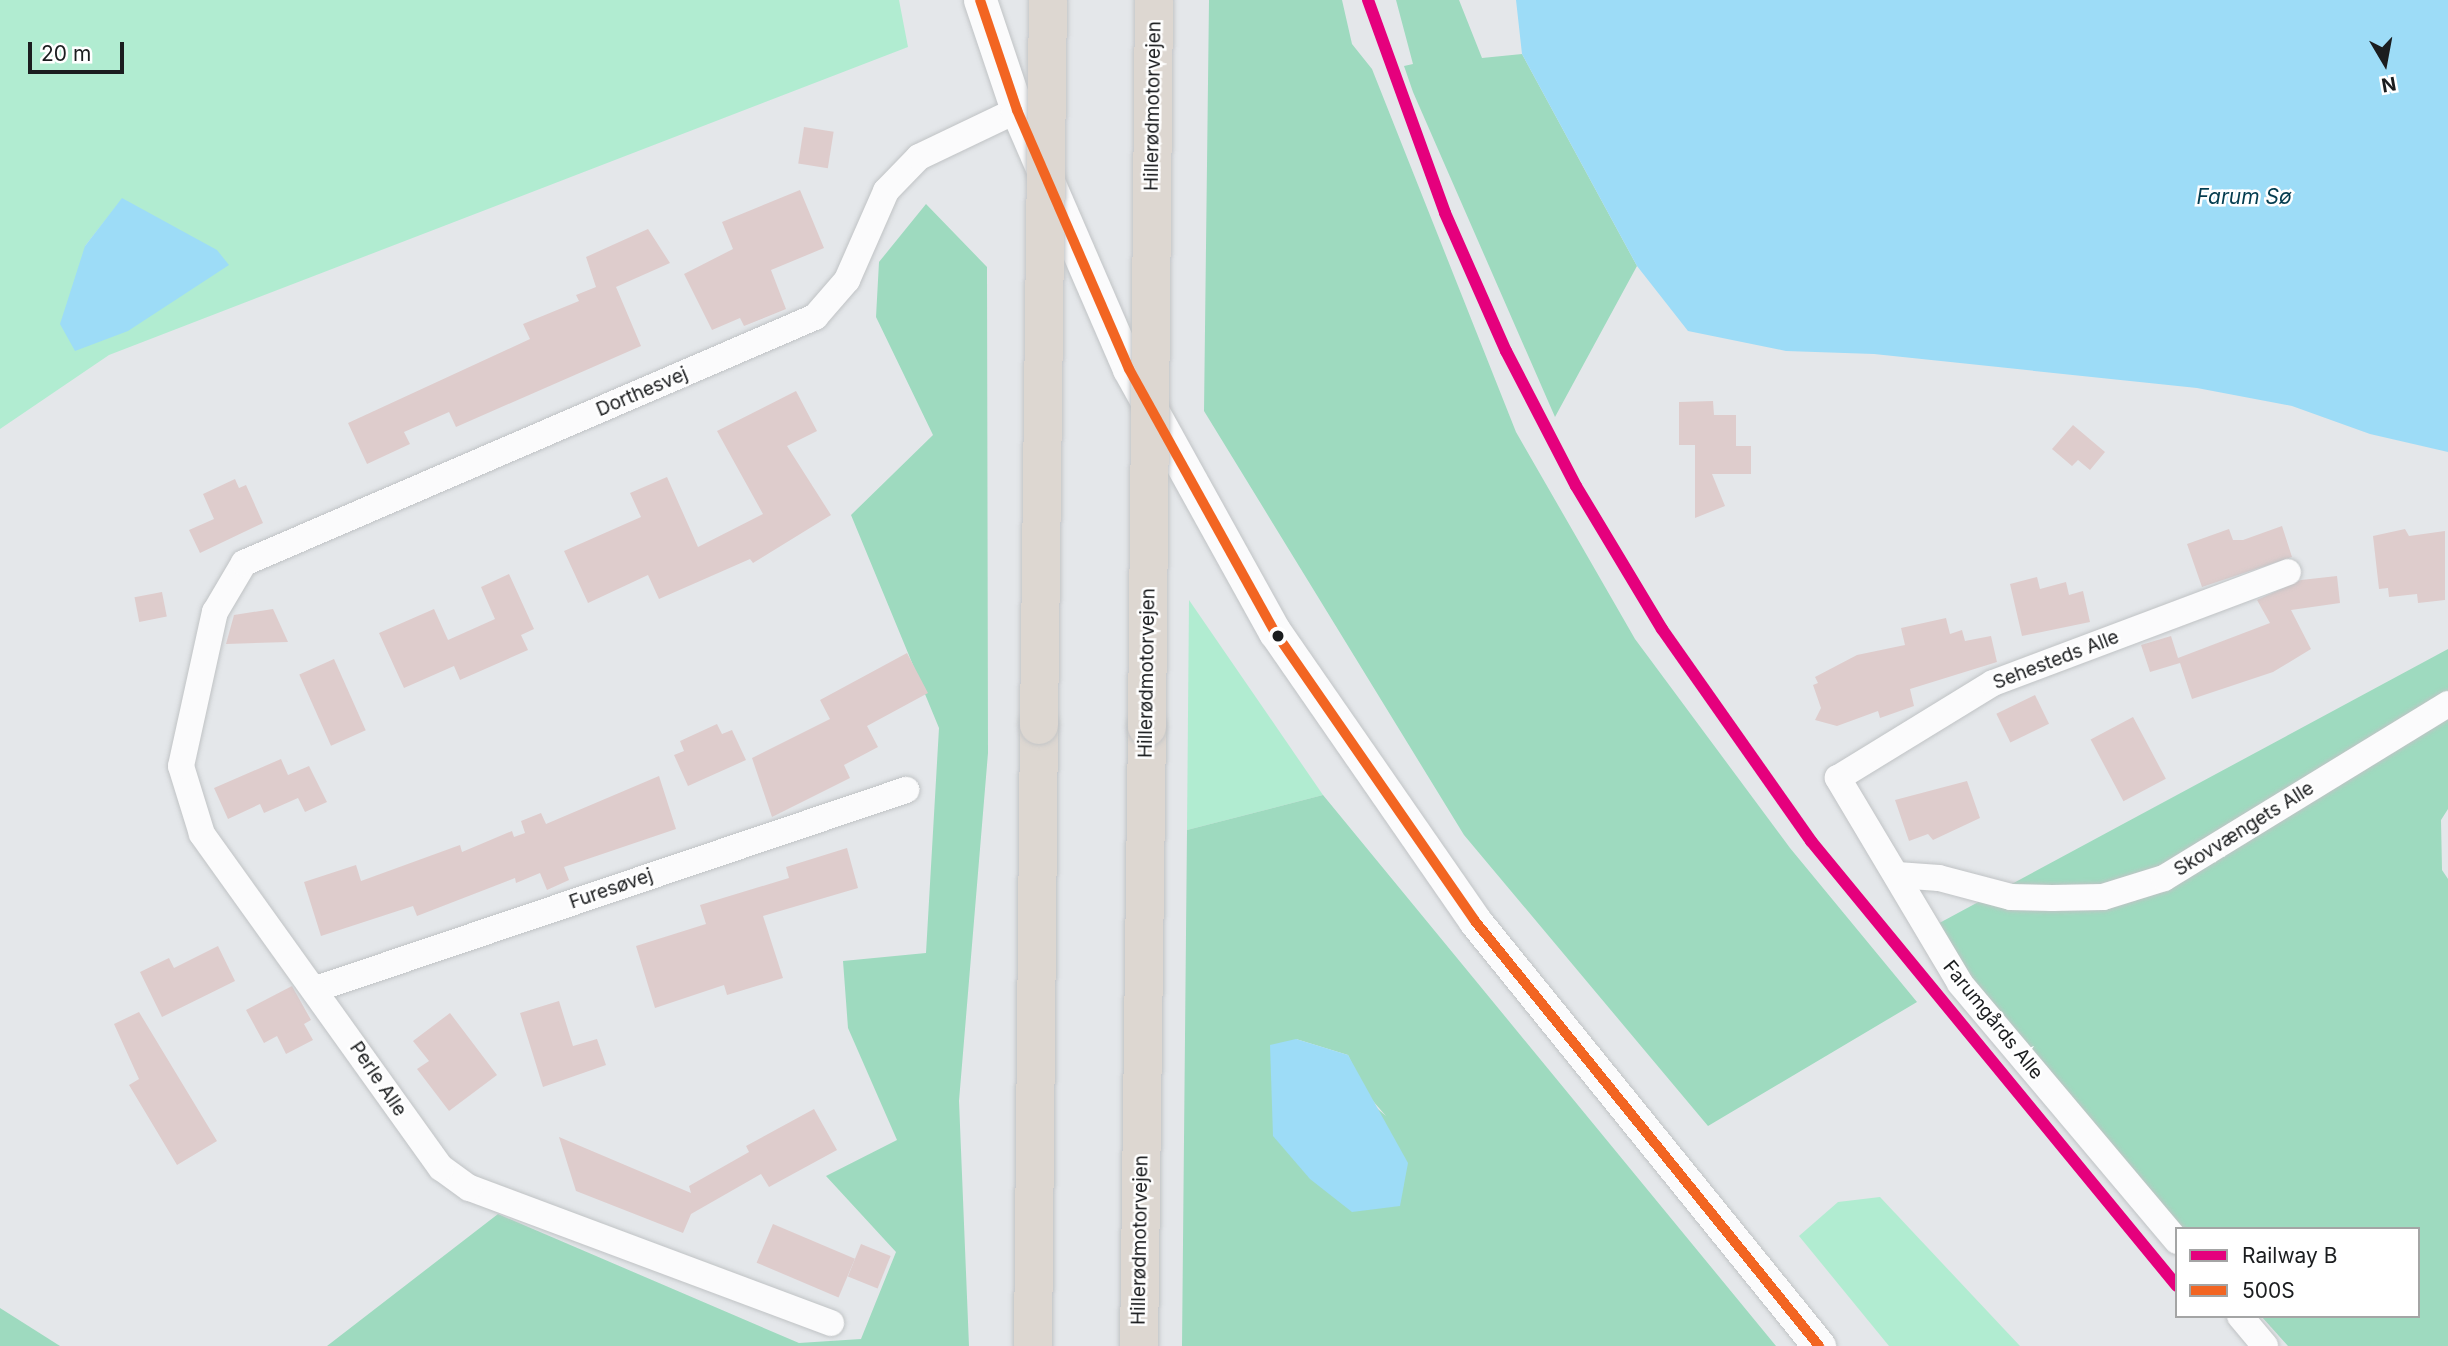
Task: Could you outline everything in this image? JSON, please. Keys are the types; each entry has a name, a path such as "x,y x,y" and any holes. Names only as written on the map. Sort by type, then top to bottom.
{"highway":[{"path":"1033,1346 1048,0"},
{"name":"Hillerødmotorvejen","path":"1139,1346 1154,0"}],"street":[{"path":"980,0 1017,110 1129,369 1275,632 1475,921 1819,1346"},
{"name":"Dorthesvej","path":"215,612 244,563 815,317 847,280 886,191 919,157 1017,110"},
{"name":"Sehesteds Alle","path":"1838,778 1993,683 2288,572"},
{"name":"Perle Alle","path":"215,612 181,766 188,799 202,834 316,989 441,1168 470,1188 831,1323"},
{"name":"Skovvængets Alle","path":"1897,875 1939,878 2011,897 2103,897 2164,878 2448,704"},
{"name":"Farumgårds Alle","path":"1838,778 1960,983 2175,1239"},
{"name":"Furesøvej","path":"316,989 906,790"},
{"path":"2242,1318 2265,1346"}],"green space":[{"path":"0,0 899,0 908,47 109,355 0,429","holes":["122,199 167,225 85,246"]},
{"path":"1209,0 1342,0 1352,44 1372,69 1516,432 1635,639 1790,848 1917,1002 1708,1126 1464,835 1204,411"},
{"path":"1396,0 1459,0 1482,58 1522,54 1637,266 1555,417 1413,92 1404,66 1413,64"},
{"path":"926,204 987,267 988,753 959,1101 969,1346 327,1346 498,1214 799,1343 861,1339 896,1252 826,1176 897,1140 848,1028 843,961 926,953 939,728 851,515 933,435 876,317 879,262"},
{"path":"1189,600 1323,795 1187,830"},
{"path":"2448,649 2448,809 2441,820 2442,870 2448,879 2448,1346 2288,1346 2263,1318 2420,1318 2420,1227 2181,1227 1919,934"},
{"path":"1323,795 1776,1346 1182,1346 1187,830","holes":["1296,1039 1348,1055 1366,1093 1386,1116"]},
{"path":"1880,1197 2020,1346 1889,1346 1799,1236 1838,1202"},
{"path":"0,1308 60,1346 0,1346"}],"water":[{"name":"Farum Sø","path":"1516,0 2448,0 2448,452 2370,434 2292,406 2197,388 1874,354 1786,351 1688,331 1637,266 1522,54"},
{"path":"122,198 217,250 229,265 128,331 75,351 60,324 85,246"},
{"path":"1296,1039 1348,1055 1408,1163 1400,1206 1352,1212 1310,1179 1273,1136 1270,1045"}],"building":[{"path":"804,127 834,132 828,168 798,164"},
{"path":"800,190 824,248 771,270 786,309 744,326 740,318 712,330 684,274 733,249 722,222"},
{"path":"648,229 670,263 616,287 641,346 456,427 449,412 404,432 410,444 367,464 348,423 530,339 523,324 579,301 576,295 596,287 586,257"},
{"path":"796,391 817,431 787,446 831,515 753,563 750,559 659,599 648,575 588,603 564,551 641,517 630,493 667,477 698,547 763,514 717,431"},
{"path":"1713,401 1714,415 1736,415 1736,446 1751,446 1751,474 1712,474 1725,506 1695,518 1695,445 1679,445 1679,402"},
{"path":"2073,425 2105,452 2090,470 2078,460 2072,466 2052,449"},
{"path":"235,479 239,488 246,485 263,523 200,553 189,530 214,519 203,494"},
{"path":"2282,526 2292,557 2202,587 2187,544 2229,529 2233,540 2243,540"},
{"path":"2405,529 2409,536 2445,531 2445,600 2418,603 2417,594 2389,597 2388,588 2379,589 2373,536"},
{"path":"509,574 534,629 521,635 528,650 460,680 454,666 404,688 379,633 434,609 448,640 495,619 481,587"},
{"path":"2337,576 2340,603 2291,610 2311,649 2273,672 2192,699 2180,663 2150,672 2141,645 2171,636 2178,658 2270,623 2257,600 2301,580"},
{"path":"2037,577 2040,589 2066,582 2069,595 2083,591 2090,622 2022,636 2010,584"},
{"path":"162,592 167,617 139,622 135,597"},
{"path":"273,609 288,642 226,644 234,615"},
{"path":"1946,618 1950,634 1962,630 1965,641 1991,636 1997,662 1910,689 1914,706 1880,718 1878,711 1837,726 1815,720 1821,708 1813,685 1818,683 1815,677 1857,655 1905,645 1901,628"},
{"path":"907,653 928,693 867,726 878,747 844,765 850,778 772,817 752,758 830,719 820,700"},
{"path":"334,659 366,730 331,746 299,674"},
{"path":"2035,695 2049,724 2010,743 1996,714"},
{"path":"2133,717 2166,779 2123,801 2091,740"},
{"path":"717,724 722,734 732,730 746,760 688,786 674,755 684,751 680,741"},
{"path":"281,759 288,775 309,766 327,802 305,812 298,798 264,813 260,804 228,819 214,788"},
{"path":"659,776 676,829 564,867 569,880 547,890 540,873 516,883 515,878 417,916 413,906 321,936 304,882 356,865 361,881 460,845 462,852 512,831 514,837 525,833 521,821 541,813 546,824"},
{"path":"1967,781 1980,818 1933,840 1928,834 1909,841 1895,800"},
{"path":"847,848 858,888 763,916 783,978 727,995 724,985 655,1008 636,946 706,924 700,905 789,878 786,867"},
{"path":"218,946 235,981 162,1017 140,972 169,958 174,968"},
{"path":"292,986 311,1020 304,1024 313,1040 286,1054 277,1036 264,1043 246,1010"},
{"path":"559,1001 573,1046 597,1039 606,1065 543,1087 520,1013"},
{"path":"139,1012 217,1141 177,1165 129,1085 139,1079 114,1024"},
{"path":"450,1013 497,1075 449,1111 417,1069 429,1061 413,1041"},
{"path":"814,1109 837,1150 769,1187 761,1174 691,1214 683,1233 576,1191 559,1137 691,1193 689,1186 749,1152 746,1146"},
{"path":"773,1224 855,1259 839,1297 757,1263"},
{"path":"861,1244 891,1256 878,1288 848,1276"}],"rail line":[{"name":"B","path":"1368,0 1445,213 1506,351 1576,486 1662,629 1811,841 2175,1284"}],"transit line":[{"name":"500S","path":"980,0 1017,110 1129,369 1275,632 1475,921 1819,1346"}]}
